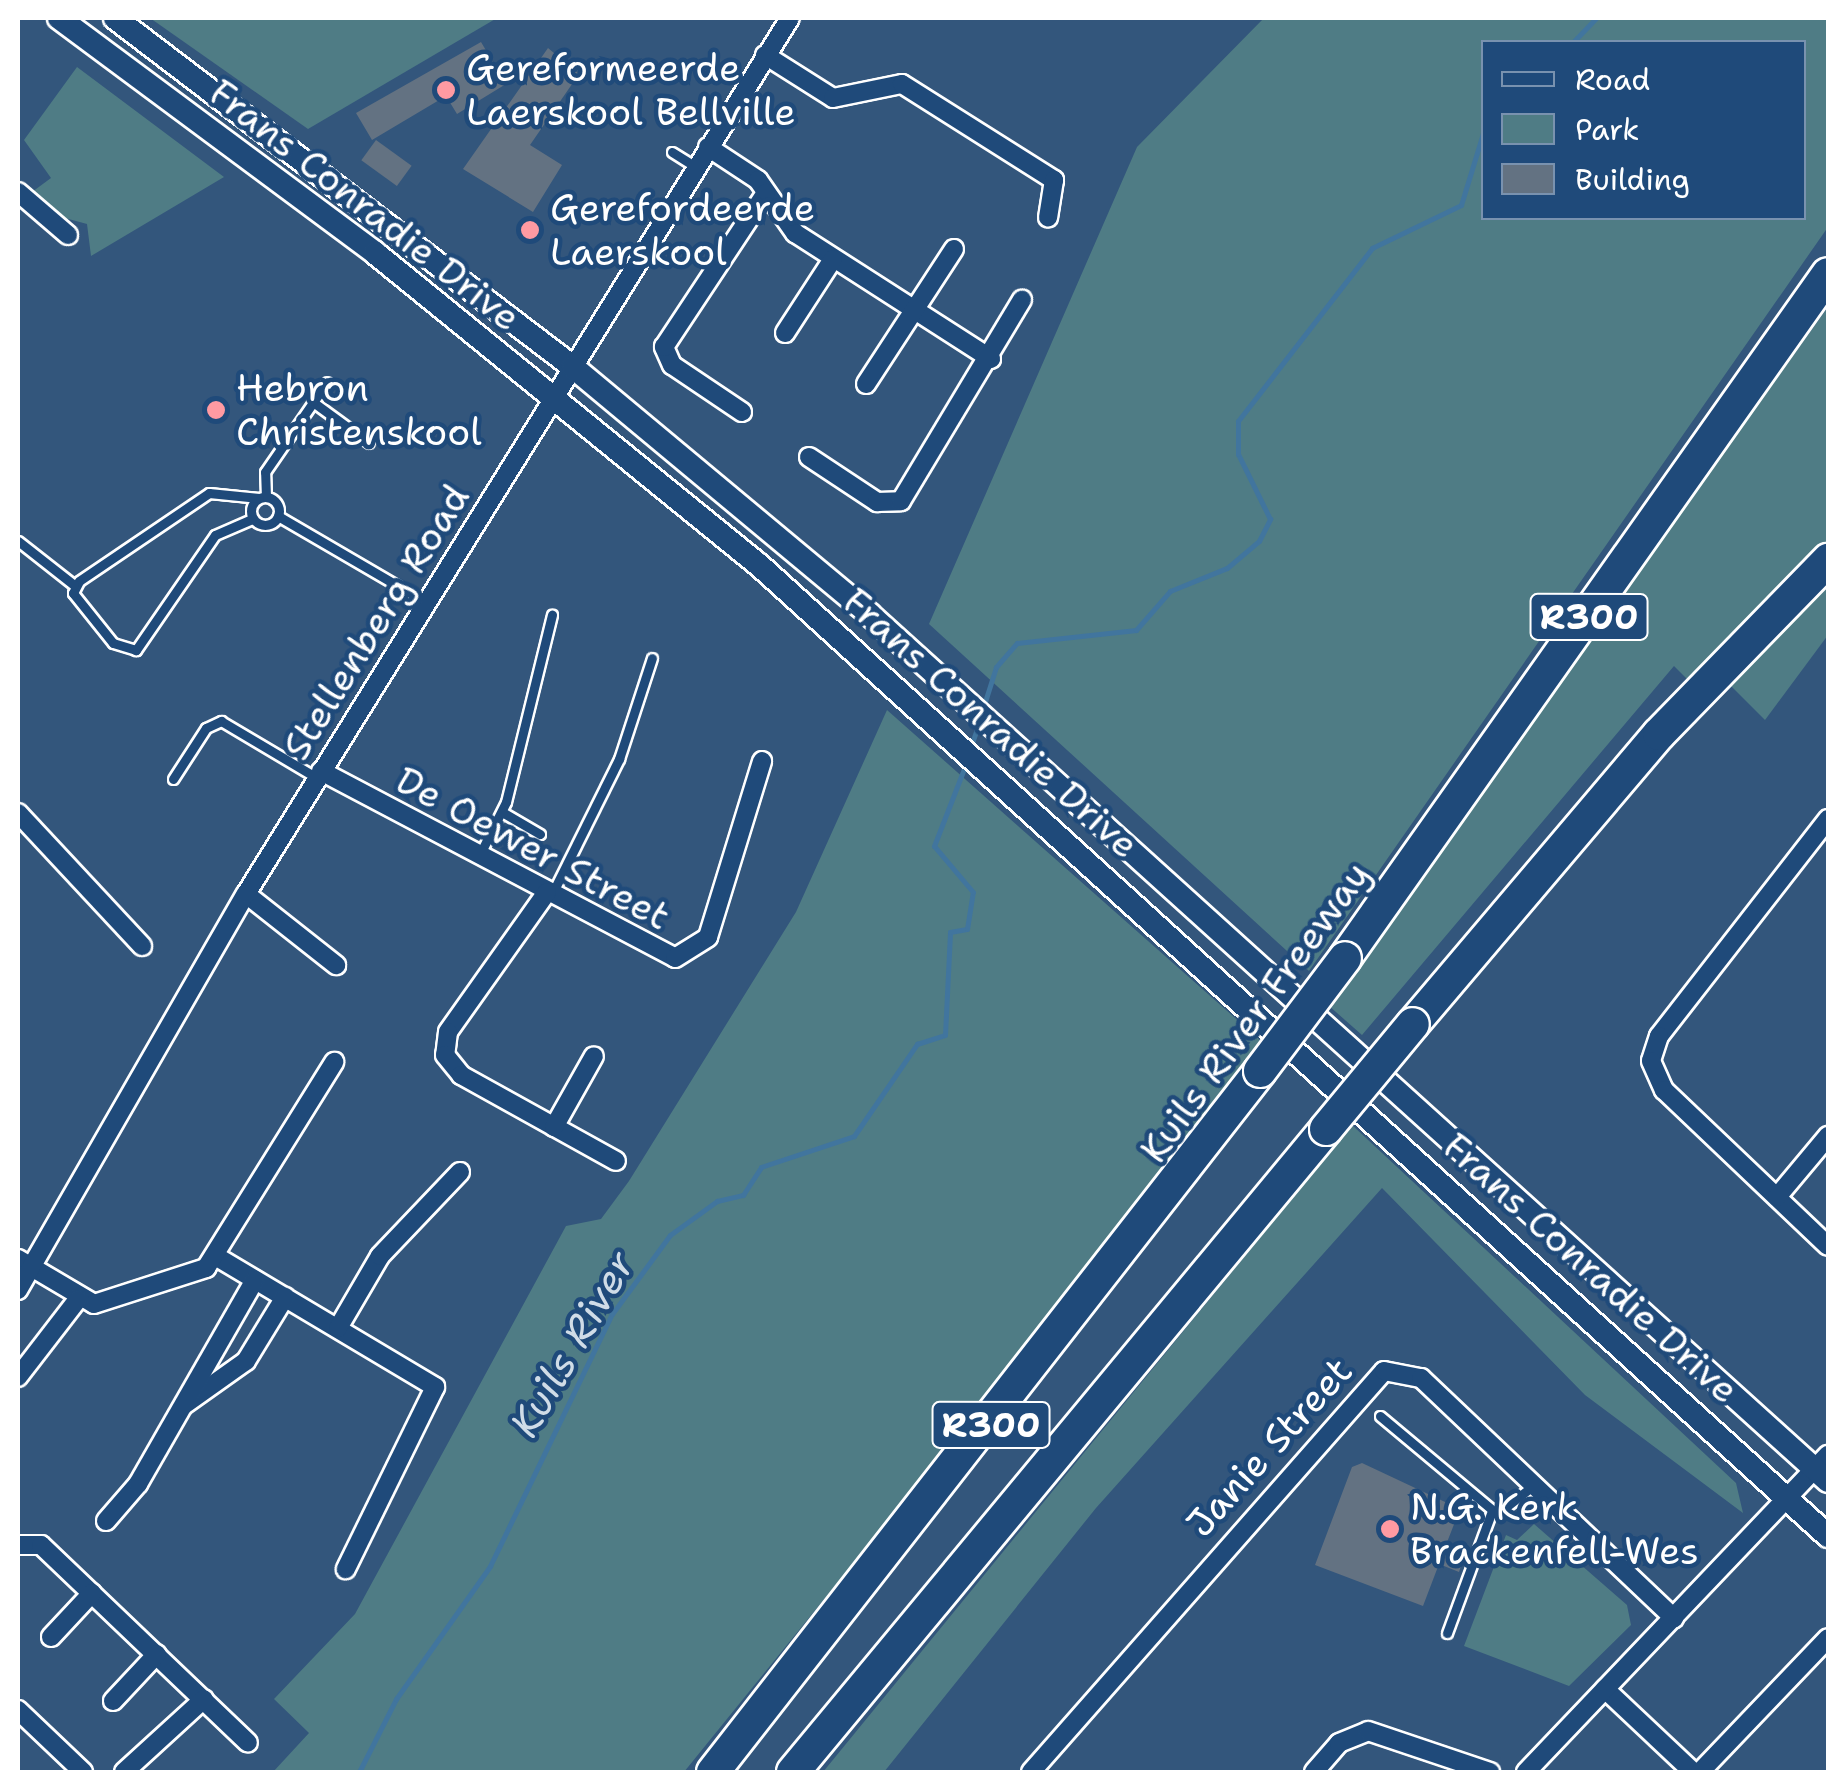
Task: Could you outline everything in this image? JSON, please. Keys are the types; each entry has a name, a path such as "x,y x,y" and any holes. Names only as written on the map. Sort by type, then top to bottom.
{"highway":[{"name":"Kuils River Freeway","path":"712,1772 1260,1071 1828,274"},
{"name":"R300","path":"792,1772 1648,746 1828,560"}],"street":[{"name":"Frans Conradie Drive","path":"59,18 553,398 933,715 1828,1536"},
{"name":"Frans Conradie Drive","path":"115,18 573,367 948,683 1824,1469"},
{"name":"Stellenberg Road","path":"18,1290 23,1264 246,894 790,18"},
{"path":"766,55 834,98 902,84 1054,180 1048,218"},
{"path":"708,147 766,193 782,222 991,359"},
{"path":"18,192 68,235"},
{"path":"742,412 672,365 664,347 766,193"},
{"path":"866,384 954,249"},
{"path":"785,333 833,259"},
{"path":"809,456 877,502 898,503 991,359 1022,300"},
{"name":"De Oewer Street","path":"319,775 670,958 693,954 708,937 762,761"},
{"path":"18,812 142,946"},
{"path":"1828,819 1659,1036 1650,1061 1664,1090 1828,1246"},
{"path":"550,893 444,1043 461,1075 616,1161"},
{"path":"246,894 336,965"},
{"path":"554,1127 594,1056"},
{"path":"23,1264 78,1300 120,1301 217,1257 334,1062"},
{"path":"1777,1197 1828,1136"},
{"path":"338,1328 380,1256 460,1172"},
{"path":"217,1257 430,1380 436,1394 346,1569"},
{"path":"106,1520 184,1405 256,1280"},
{"path":"184,1405 246,1362 285,1298"},
{"path":"18,1377 78,1300"},
{"name":"Janie Street","path":"1030,1772 1377,1374 1421,1378 1674,1618"},
{"path":"1526,1772 1788,1498 1824,1469"},
{"path":"18,1545 39,1542 248,1744"},
{"path":"51,1637 92,1593"},
{"path":"1606,1689 1696,1772 1828,1638"},
{"path":"113,1701 157,1654"},
{"path":"124,1772 204,1700"},
{"path":"18,1710 83,1772"},
{"path":"1314,1772 1339,1742 1368,1731 1490,1772"}],"lane":[{"path":"672,152 696,167"},
{"path":"18,541 74,584 113,643 136,650 215,535 252,519 263,497 264,472 327,382"},
{"path":"313,402 369,443"},
{"path":"74,584 209,493 263,497 278,516 426,602"},
{"path":"252,519 270,525 278,516"},
{"path":"479,856 502,812 552,615"},
{"path":"550,893 620,759 652,658"},
{"path":"173,780 206,728 222,720 319,775"},
{"path":"502,812 540,834"},
{"path":"1380,1416 1492,1511 1511,1511 1534,1485"},
{"path":"1446,1633 1492,1511"}],"green space":[{"path":"150,18 497,18 308,129"},
{"path":"1264,18 1828,18 1828,227 1309,971 929,624 1137,147"},
{"path":"77,67 224,177 91,256 87,224 50,214 32,192 51,178 24,140"},
{"path":"1828,307 1828,550 1691,683 1674,666 1362,1035 1328,1005"},
{"path":"1828,582 1828,635 1765,720 1729,684"},
{"path":"887,710 1260,1040 1128,1224 684,1772 273,1772 309,1733 274,1699 355,1614 566,1226 601,1219 629,1181 796,912"},
{"path":"1352,1125 1736,1483 1743,1513 1585,1395 1382,1188 1096,1508 884,1772 823,1772"},
{"path":"1534,1524 1627,1605 1631,1625 1569,1686 1464,1646 1506,1535 1517,1540"}],"building":[{"name":"Gereformeerde Laerskool Bellville","path":"481,42 506,84 457,114 446,96 372,140 356,113"},
{"path":"548,48 579,74 530,145 562,165 533,212 463,169"},
{"path":"376,140 412,166 397,186 361,160"},
{"name":"N.G. Kerk Brackenfell-Wes","path":"1362,1463 1460,1509 1444,1550 1464,1557 1459,1572 1439,1564 1423,1606 1315,1565 1352,1467"}],"waterway":[{"name":"Kuils River","path":"1575,40 1596,18"},
{"name":"Kuils River","path":"983,708 996,667 1017,643 1136,630 1170,591 1227,568 1259,541 1270,519 1238,454 1238,421 1372,248 1461,205 1481,140"},
{"name":"Kuils River","path":"971,746 979,723"},
{"name":"Kuils River","path":"359,1772 396,1699 490,1566 612,1314 670,1235 717,1201 743,1195 761,1167 854,1136 917,1044 945,1035 950,932 967,929 973,892 934,846 967,761"}],"place":[{"name":"Gereformeerde Laerskool Bellville","path":"446,90"},
{"name":"Gerefordeerde Laerskool","path":"530,230"},
{"name":"Hebron Christenskool","path":"216,410"},
{"name":"N.G. Kerk Brackenfell-Wes","path":"1390,1529"}]}
